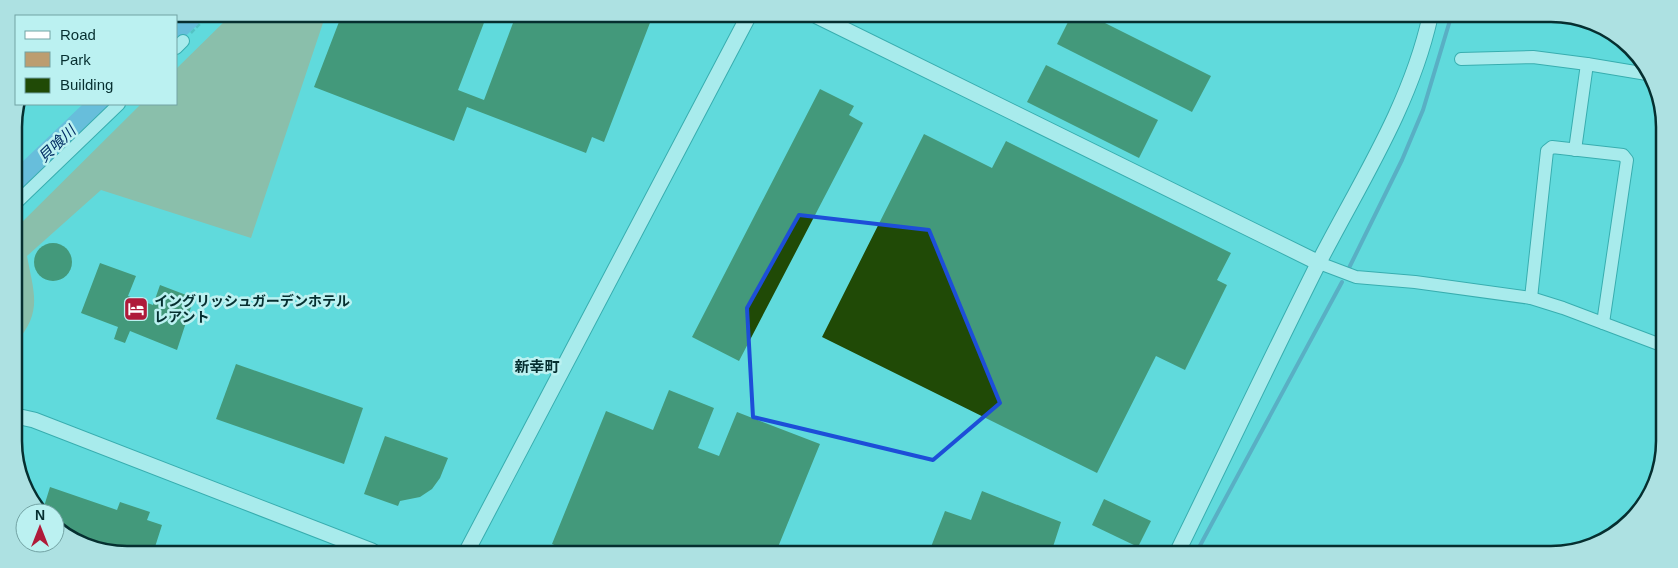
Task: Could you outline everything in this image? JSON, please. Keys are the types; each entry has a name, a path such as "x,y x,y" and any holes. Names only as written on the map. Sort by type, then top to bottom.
{"street":[{"path":"470,546 745,22"},
{"path":"830,22 1319,263 1356,277 1415,282 1531,298 1656,343"},
{"path":"1182,545 1319,263 1388,134 1416,67 1429,22"},
{"path":"1461,59 1533,57 1640,73"},
{"path":"1575,150 1587,64"},
{"path":"23,197 118,105"},
{"path":"1531,298 1547,151 1552,147 1623,155 1627,160 1603,323"},
{"path":"22,418 43,424 359,546"}],"path":[{"path":"180,45 202,22"}],"highlighted area":[{"path":"799,215 929,230 1000,403 933,460 753,417 747,308"}],"green space":[{"path":"224,22 323,22 251,238 101,190 27,256 34,292 34,302 30,322 22,335 23,221 140,105 178,105 178,67"}],"building":[{"path":"339,22 484,22 458,90 484,100 513,22 650,22 604,142 592,137 586,153 467,107 454,141 314,87"},
{"path":"1068,22 1103,22 1211,76 1192,112 1057,44"},
{"path":"1046,65 1158,120 1139,158 1027,102"},
{"path":"820,89 854,106 849,115 863,123 739,361 692,337"},
{"path":"924,134 992,168 1006,141 1231,253 1217,280 1227,285 1185,370 1156,356 1097,473 822,337"},
{"path":"53,243 66,249 72,262 66,275 53,281 40,275 34,262 40,249"},
{"name":"イングリッシュガーデンホテル レアント","path":"100,263 136,276 128,296 153,305 160,285 194,298 177,350 130,331 125,343 114,339 118,327 81,313"},
{"path":"236,364 363,408 344,464 216,419"},
{"path":"669,390 714,408 698,448 719,456 737,412 820,444 779,546 556,546 552,544 606,411 653,430"},
{"path":"385,436 448,458 440,478 432,489 420,497 400,501 398,506 364,494"},
{"path":"50,487 117,510 120,502 150,512 147,520 162,525 155,546 113,545 87,538 65,525 65,503 45,503"},
{"path":"982,491 1061,522 1053,545 932,545 945,511 971,520"},
{"path":"1104,499 1151,521 1139,545 1134,545 1092,525"}],"waterway":[{"name":"貝喰川","path":"178,28 184,22"},
{"path":"1348,270 1402,160 1423,110 1449,22"},
{"name":"貝喰川","path":"23,177 98,105"},
{"path":"1200,545 1342,282"}],"place":[{"name":"イングリッシュガーデンホテル レアント","path":"136,309"}],"district":[{"name":"新幸町","path":"537,367"}]}
